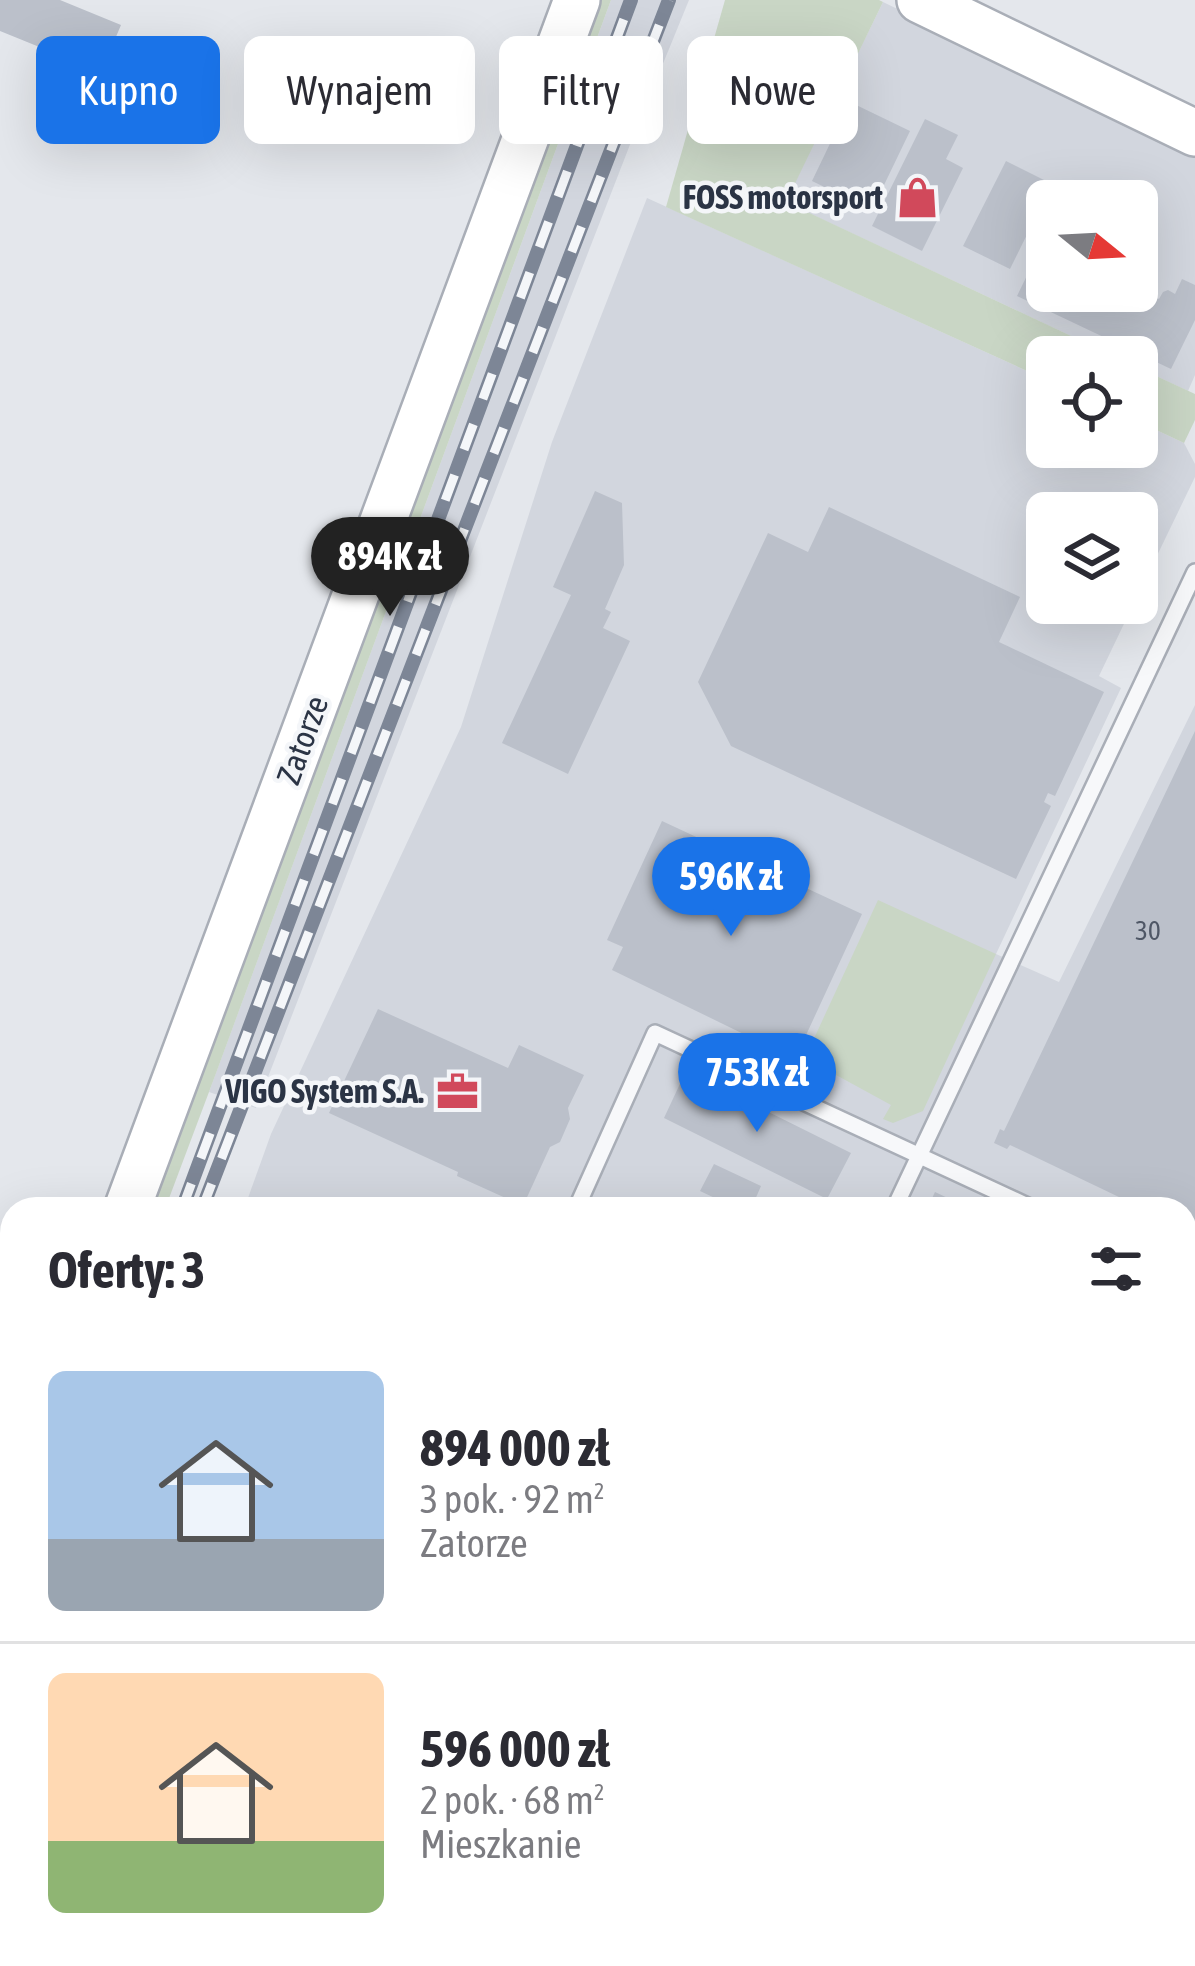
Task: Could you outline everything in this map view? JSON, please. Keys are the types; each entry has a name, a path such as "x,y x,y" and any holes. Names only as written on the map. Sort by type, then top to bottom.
{"street":[{"name":"Zatorze","path":"131,1197 577,0"},
{"path":"920,0 1195,133"}],"lane":[{"path":"900,1197 1195,572"},
{"path":"581,1197 655,1033 1009,1197"}],"shaded area":[{"path":"611,0 689,0 663,64 663,36 598,36"},
{"path":"883,2 1195,153 1195,375 1188,391 1158,377 1158,336 1071,336 785,202 813,144 858,144 858,53"},
{"path":"558,144 630,144 256,1108 209,1092"},
{"path":"647,198 1026,370 1026,468 1158,468 1158,431 1184,443 1195,464 1195,477 1158,554 1158,492 1026,492 1026,624 1124,624 1099,676 1121,688 996,954 1059,982 1195,705 1195,1197 248,1197 271,1134 461,727 552,442"}],"green space":[{"path":"595,0 611,0 598,36 582,36"},
{"path":"725,0 883,2 858,54 858,36 715,36"},
{"path":"687,133 687,144 814,144 786,202 1071,336 1026,336 1026,370 666,207"},
{"path":"542,144 558,144 215,1076 170,1197 152,1197"},
{"path":"1158,377 1195,394 1195,420 1184,443 1158,431"},
{"path":"878,900 996,954 923,1111 893,1123 883,1119 891,1105 805,1058"}],"building":[{"path":"0,0 60,0 121,25 116,36 36,36 36,46 0,31"},
{"path":"858,106 910,131 872,210 812,181 830,144 858,144"},
{"name":"FOSS motorsport","path":"925,119 958,135 946,159 963,168 922,251 872,226"},
{"path":"1006,161 1044,180 1026,180 1026,237 1010,269 963,246"},
{"path":"1026,278 1026,300 1017,296"},
{"path":"1182,279 1195,285 1195,320 1171,369 1158,363 1158,336 1101,336 1051,312 1158,312 1163,292 1175,294"},
{"path":"595,491 622,503 624,565 605,609 611,612 603,628 630,641 568,774 502,743 571,595 553,587"},
{"path":"829,507 1020,597 999,642 1104,692 1055,796 1048,793 1044,802 1051,806 1016,879 731,746 698,682 768,533 808,552"},
{"path":"1195,731 1195,1197 1119,1197 1010,1145 1007,1149 994,1143 1000,1129 1004,1131"},
{"path":"662,821 862,914 795,1059 612,970 623,947 607,940"},
{"name":"VIGO System S.A.","path":"378,1009 508,1068 519,1045 584,1075 568,1108 570,1119 560,1142 550,1147 527,1197 503,1197 329,1113"},
{"path":"686,1071 851,1153 828,1197 823,1197 664,1118"},
{"path":"714,1164 761,1186 756,1197 713,1197 700,1191"}],"railway":[{"path":"186,1197 631,0"},
{"path":"207,1197 669,0"}],"place":[{"name":"FOSS motorsport","path":"917,197"},
{"name":"VIGO System S.A.","path":"458,1091"}]}
